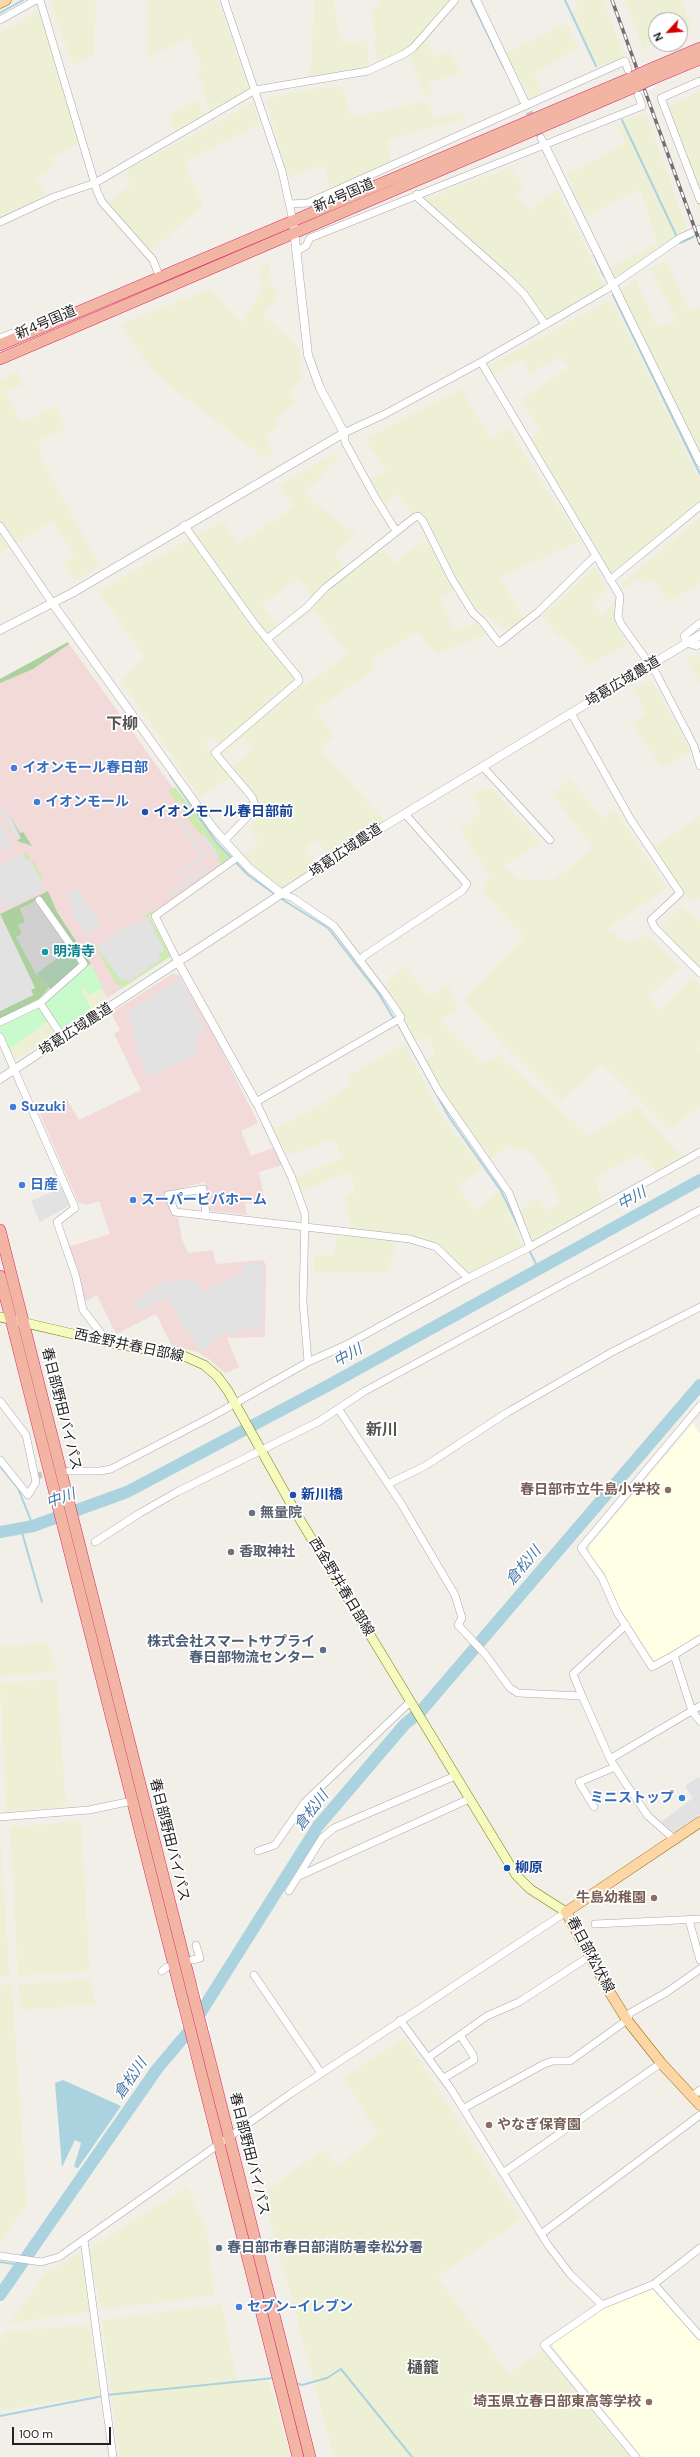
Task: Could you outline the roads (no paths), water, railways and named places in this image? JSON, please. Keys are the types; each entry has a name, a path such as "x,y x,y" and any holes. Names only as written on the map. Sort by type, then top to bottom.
{"highway":[{"name":"新4号国道","path":"0,359 295,233 650,75 700,48"},
{"name":"新4号国道","path":"650,75 700,59"},
{"name":"新4号国道","path":"0,345 294,221 634,82"},
{"name":"春日部野田バイパス","path":"0,1230 23,1322 58,1483"},
{"name":"春日部野田バイパス","path":"0,1276 11,1320 58,1483 192,1992 310,2457"},
{"name":"春日部野田バイパス","path":"74,1546 132,1801 185,2001 219,2145 298,2457"}],"main road":[{"path":"0,3 6,0"},
{"name":"西金野井春日部線","path":"0,1317 107,1341 170,1353 195,1361 217,1376 236,1404"},
{"path":"236,1404 258,1446"},
{"name":"西金野井春日部線","path":"258,1446 455,1776"},
{"path":"455,1776 519,1879 530,1889 566,1912"},
{"name":"春日部松伏線","path":"700,1822 566,1912 627,2020 661,2063 696,2093 700,2105"}],"street":[{"path":"0,20 36,0"},
{"path":"40,0 102,202 153,260 160,278"},
{"path":"224,0 282,171 290,204 294,221 304,331 308,356 320,388 344,433 345,442 375,498 396,531"},
{"path":"0,222 54,197 95,183 255,90 368,71 413,48 455,0"},
{"path":"476,0 528,108"},
{"path":"290,204 308,203 528,108 625,61 642,106 545,146 417,194 310,238 306,246 297,250"},
{"path":"700,81 661,98 700,200"},
{"path":"541,138 700,462"},
{"path":"417,194 419,199 507,277 524,294 545,324"},
{"path":"0,630 53,604 184,525 344,433 385,414 480,362 612,284 680,238 700,229"},
{"path":"0,338 21,330"},
{"path":"480,362 620,596 618,617 620,624 650,666 694,746 700,766"},
{"path":"610,580 700,506"},
{"path":"267,639 396,531 418,516 423,521 452,579 473,613 482,621 499,643 538,612 595,556"},
{"path":"184,525 267,639 298,677 299,681 215,753 252,797 255,805 252,812 224,841"},
{"path":"0,526 53,604 224,841 260,878 282,894 293,898 334,926 386,995 401,1017 399,1019 439,1092 508,1193 530,1247"},
{"path":"700,622 684,636 687,643 696,646 700,644"},
{"name":"埼葛広域農道","path":"0,1079 405,814 700,635"},
{"path":"571,713 631,820 680,894 651,920 655,928 700,973"},
{"path":"483,767 550,840"},
{"path":"360,961 364,956 462,891 467,884 405,814"},
{"path":"238,857 155,916 155,920 256,1102 301,1201 306,1226 303,1302 308,1362"},
{"path":"0,1022 40,1003 84,964 39,900"},
{"path":"40,1003 63,1038"},
{"path":"256,1102 399,1019"},
{"path":"0,1037 75,1208 57,1222 76,1277 83,1310 107,1341"},
{"path":"69,1470 100,1471 111,1469 236,1404 308,1362 346,1345 468,1278 530,1247 604,1204 700,1152"},
{"path":"206,1215 203,1189 168,1195 175,1212 410,1239 436,1247 452,1260 468,1278"},
{"path":"95,1542 140,1513 258,1446 339,1410 365,1391 700,1210"},
{"path":"388,1484 425,1466 508,1412 612,1352 700,1307"},
{"path":"0,1401 26,1435 36,1482 28,1495 0,1460"},
{"path":"700,1406 581,1548 602,1578 617,1612 652,1667 700,1639"},
{"path":"339,1410 388,1484 455,1595 462,1618 458,1625 470,1640 485,1654 510,1688 518,1693 582,1696"},
{"path":"626,1625 573,1674 610,1759 648,1816 674,1839"},
{"path":"674,1655 692,1711 700,1721"},
{"path":"258,1851 275,1845 305,1802 412,1706"},
{"path":"610,1759 700,1706"},
{"path":"594,1807 579,1782 615,1767"},
{"path":"289,1891 322,1838 334,1828 455,1776"},
{"path":"298,1876 469,1799"},
{"path":"0,1817 89,1810 132,1801"},
{"path":"0,2256 41,2262 59,2257 118,2214 321,2073 566,1912"},
{"path":"595,1924 700,1919"},
{"path":"689,1920 700,1960"},
{"path":"192,1960 200,1958 196,1945"},
{"path":"429,2057 487,2016 519,2002 590,1956"},
{"path":"464,2108 544,2064 552,2061 570,2061 627,2020 630,2013 667,1992 700,1969"},
{"path":"254,1975 321,2073"},
{"path":"400,2020 429,2057 464,2108 541,2234 562,2264 602,2305"},
{"path":"444,2078 474,2060 473,2055 460,2035"},
{"path":"504,2172 661,2063"},
{"path":"541,2234 700,2115"},
{"path":"84,2240 113,2457"},
{"path":"636,2457 544,2345 602,2305 654,2284 700,2248"},
{"path":"654,2284 700,2336"}],"water":[{"path":"63,2080 121,2106 78,2168 74,2167 81,2143 75,2140 62,2167 55,2083"}],"waterway":[{"path":"0,13 23,0"},
{"path":"471,0 504,68"},
{"path":"565,0 596,66"},
{"path":"622,120 676,235"},
{"path":"680,243 693,237"},
{"path":"594,255 604,276"},
{"path":"613,295 700,474"},
{"path":"170,775 217,843 248,875 276,895"},
{"path":"280,898 328,928 379,994 394,1019"},
{"path":"398,1024 449,1117 501,1191 520,1230"},
{"name":"中川","path":"0,1532 33,1526 127,1492 329,1385 700,1180"},
{"path":"529,1250 539,1270"},
{"name":"倉松川","path":"0,2295 157,2069 189,2031 318,1826 405,1724 421,1711 700,1385"},
{"path":"0,1466 18,1488 33,1526"},
{"path":"21,1529 42,1602"},
{"path":"0,2262 21,2265"},
{"path":"295,2383 302,2385 327,2378 341,2369 412,2457"},
{"path":"107,2395 274,2378"},
{"path":"0,2416 103,2396"}],"tunnel":[{"path":"529,112 541,138"},
{"path":"35,1476 53,1473"}],"railway":[{"path":"612,0 700,243"}],"place":[{"name":"イオンモール春日部","path":"14,768"},
{"name":"イオンモール","path":"37,802"},
{"name":"イオンモール春日部前","path":"145,812"},
{"name":"明清寺","path":"45,952"},
{"name":"Suzuki","path":"13,1107"},
{"name":"日産","path":"22,1185"},
{"name":"スーパービバホーム","path":"133,1200"},
{"name":"春日部市立牛島小学校","path":"668,1490"},
{"name":"新川橋","path":"293,1495"},
{"name":"無量院","path":"252,1513"},
{"name":"香取神社","path":"231,1552"},
{"name":"株式会社スマートサプライ 春日部物流センター","path":"323,1650"},
{"name":"ミニストップ","path":"682,1798"},
{"name":"柳原","path":"507,1868"},
{"name":"牛島幼稚園","path":"654,1898"},
{"name":"やなぎ保育園","path":"489,2125"},
{"name":"春日部市春日部消防署幸松分署","path":"219,2248"},
{"name":"セブン-イレブン","path":"239,2307"},
{"name":"埼玉県立春日部東高等学校","path":"649,2402"}],"district":[{"name":"下柳","path":"122,725"},
{"name":"新川","path":"382,1431"},
{"name":"樋籠","path":"423,2369"}]}
